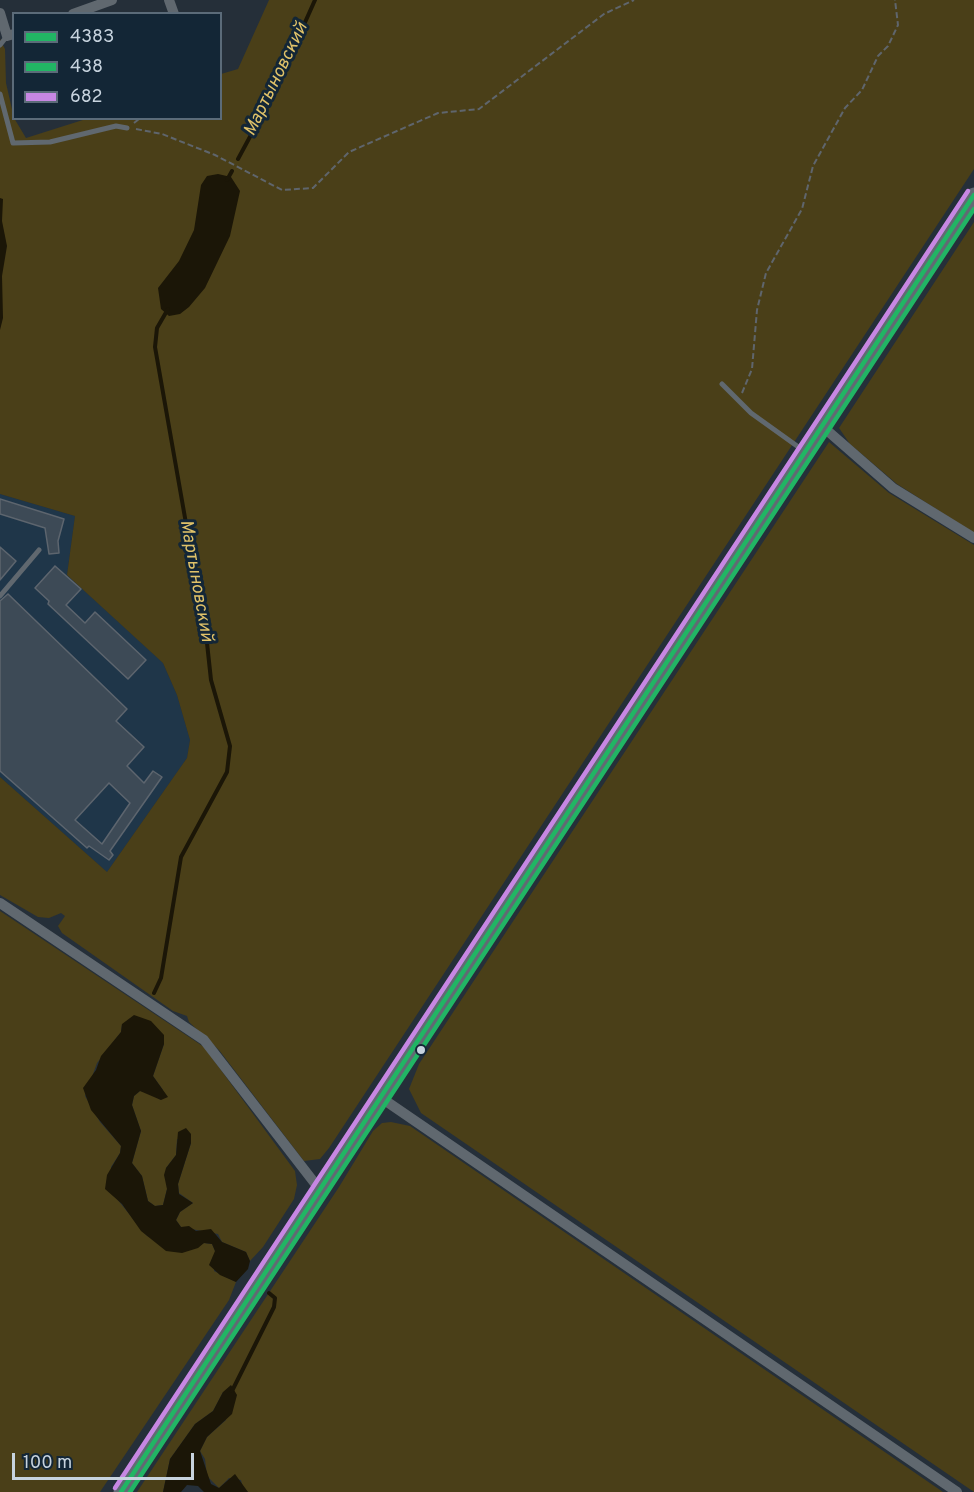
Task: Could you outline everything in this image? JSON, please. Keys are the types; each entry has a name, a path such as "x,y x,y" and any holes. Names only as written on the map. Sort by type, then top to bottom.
{"main road":[{"path":"121,1492 974,195"}],"street":[{"path":"79,12 112,0"},
{"path":"0,13 7,38"},
{"path":"822,426 893,488 974,538"},
{"path":"0,903 204,1040 320,1190"},
{"path":"380,1097 957,1492"}],"lane":[{"path":"0,94 13,143 50,142 116,126 127,128"},
{"path":"722,384 751,413 805,452"},
{"path":"0,596 39,550"}],"path":[{"path":"127,128 162,134 215,154 282,190 314,188 349,152 438,113 479,109 604,14 634,0"},
{"path":"739,400 752,369 757,310 766,273 802,208 813,166 845,108 862,90 878,56 888,46 898,25 895,0"}],"shaded area":[{"path":"269,0 974,0 974,169 329,1148 320,1159 304,1161 219,1050 189,1022 187,1016 173,1011 62,933 58,926 65,916 61,913 49,918 38,917 0,895 0,777 107,872 187,758 190,740 177,695 163,663 67,575 75,516 0,494 0,39 5,49 6,83 12,120 15,120 26,138 83,120 222,120 222,74 238,69"},
{"path":"218,174 231,177 240,191 230,236 205,288 180,314 169,316 161,309 158,288 179,261 194,230 201,185 207,176"},
{"path":"0,198 3,199 2,221 7,246 2,276 3,318 0,330"},
{"path":"974,222 974,533 897,484 850,444 839,428"},
{"path":"829,442 889,493 974,545 974,1492 421,1113 409,1089 419,1064"},
{"path":"0,494 75,516 67,575 163,663 177,695 190,740 187,758 107,872 0,777"},
{"path":"0,911 204,1047 295,1171 297,1185 294,1199 263,1247 250,1261 246,1252 222,1242 218,1234 181,1227 176,1220 180,1212 193,1203 179,1193 178,1184 191,1143 177,1139 176,1155 166,1168 167,1189 163,1205 155,1206 148,1201 142,1176 132,1163 141,1131 132,1105 134,1096 140,1091 147,1092 161,1100 163,1090 153,1076 164,1044 122,1024 121,1032 97,1063 85,1096 100,1122 121,1146 120,1153 111,1167 117,1199 147,1236 190,1250 204,1243 212,1244 215,1251 214,1271 236,1282 229,1300 100,1492 0,1492"},
{"path":"134,1015 151,1021 164,1035 164,1044 153,1076 168,1097 161,1100 140,1091 134,1096 132,1105 141,1131 132,1163 142,1176 148,1201 155,1206 163,1205 167,1189 164,1175 166,1168 176,1155 178,1132 186,1128 191,1134 191,1143 178,1184 179,1194 193,1203 180,1212 176,1220 181,1227 189,1226 196,1231 211,1229 222,1242 246,1252 250,1261 248,1269 236,1282 220,1275 209,1265 215,1251 212,1244 204,1243 198,1248 182,1253 166,1251 141,1231 122,1204 105,1189 107,1175 120,1153 121,1146 91,1110 83,1088 96,1070 101,1056 121,1032 122,1024"},
{"path":"391,1122 410,1126 943,1492 248,1492 243,1488 241,1480 229,1478 219,1488 207,1476 205,1459 200,1451 207,1437 226,1420 223,1392 213,1411 195,1424 170,1459 163,1492 137,1492 339,1187 373,1131 382,1123"},
{"path":"231,1385 237,1395 232,1414 207,1437 200,1451 211,1484 219,1488 235,1474 248,1492 204,1492 198,1486 187,1485 181,1492 163,1492 170,1459 195,1424 213,1411 223,1392"}],"building":[{"path":"0,499 64,519 58,541 59,553 49,554 45,528 0,514"},
{"path":"0,547 16,561 0,580"},
{"path":"55,566 81,589 66,605 85,623 95,612 146,660 128,679 48,604 49,601 35,588"},
{"path":"8,594 127,709 116,721 144,747 127,766 144,783 153,771 162,777 110,851 113,855 109,860 89,846 87,848 0,771 0,601","holes":["109,783 130,803 102,844 75,820"]}],"waterway":[{"name":"Мартыновский","path":"238,159 273,94 315,0"},
{"name":"Мартыновский","path":"227,180 232,171"},
{"name":"Мартыновский","path":"154,993 161,978 181,857 227,772 230,746 211,680 207,643 155,347 157,328 168,309"},
{"name":"Мартыновский","path":"232,1391 274,1307 275,1298 269,1293"}],"transit line":[{"name":"682","path":"115,1488 968,191"},
{"name":"438З","path":"121,1492 974,195"},
{"name":"438","path":"130,1492 974,209"}]}
